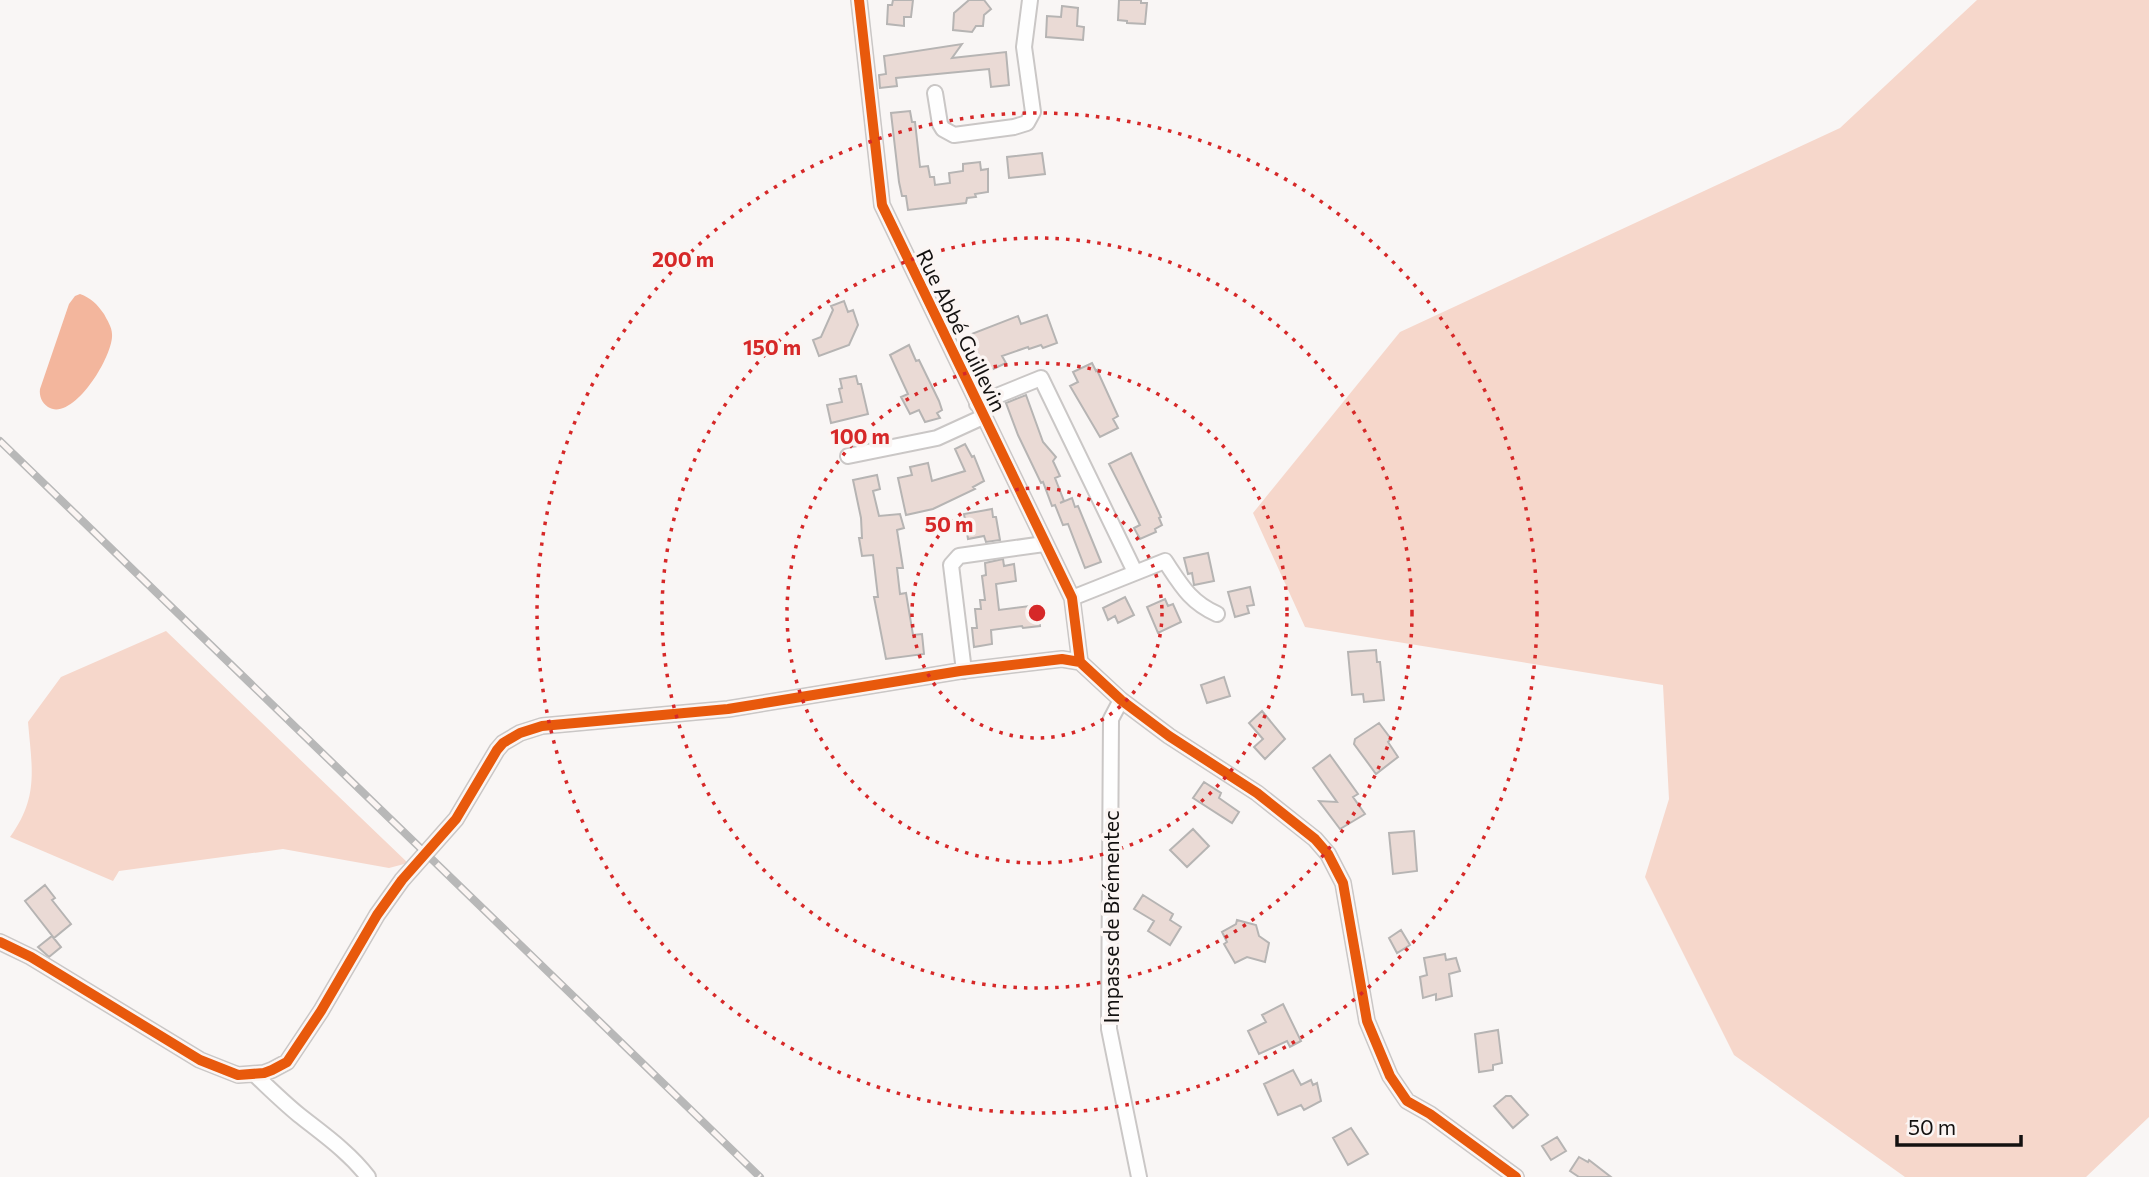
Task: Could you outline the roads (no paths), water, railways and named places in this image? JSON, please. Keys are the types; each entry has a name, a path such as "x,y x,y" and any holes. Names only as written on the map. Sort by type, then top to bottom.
{"street":[{"name":"Rue Abbé Guillevin","path":"859,0 882,205 1072,598 1080,662"},
{"path":"935,93 940,124 943,130 954,135 1027,123 1033,113 1024,47 1030,0"},
{"path":"848,456 937,438 980,410 1041,378 1135,572"},
{"path":"964,671 951,565 959,556 1044,544"},
{"path":"1072,598 1165,561 1187,594 1199,606 1217,614"},
{"path":"4,944 31,957 200,1060 238,1074 272,1070 287,1062 393,892 456,819 497,750 509,739 542,726 728,709 964,671 1062,659 1080,662 1121,700 1169,736 1306,829 1328,854 1343,883 1367,1021 1390,1076 1407,1101 1430,1114 1516,1177"},
{"name":"Impasse de Brémentec","path":"1121,700 1111,719 1109,1029 1139,1177"},
{"path":"254,1074 296,1113 337,1144 368,1177"}],"railway":[{"path":"0,441 760,1177"}]}
